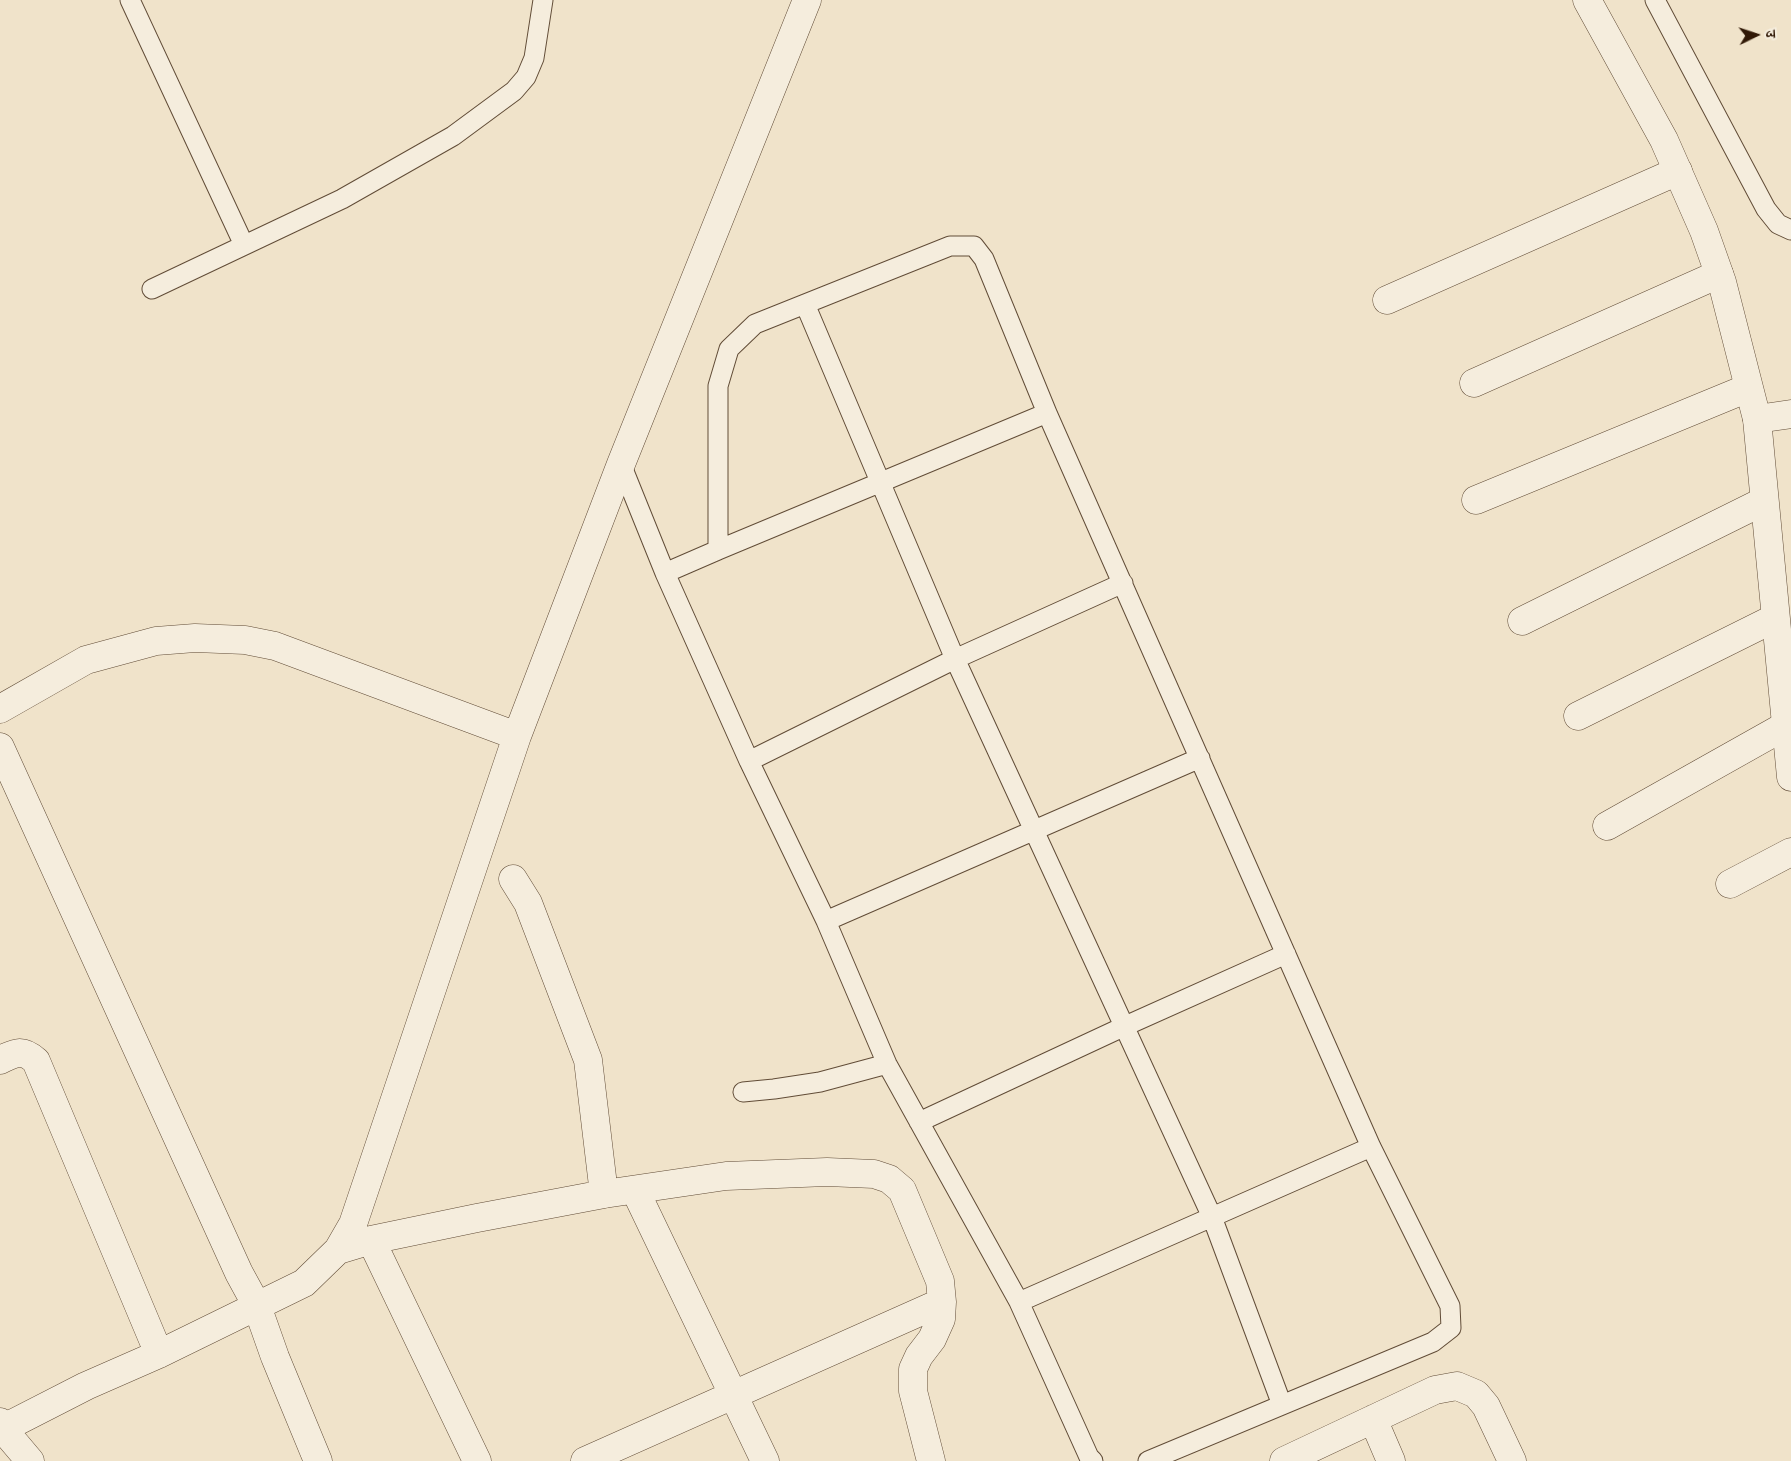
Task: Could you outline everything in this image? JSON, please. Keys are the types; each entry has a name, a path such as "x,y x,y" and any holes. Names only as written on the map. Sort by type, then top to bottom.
{"street":[{"path":"30,1461 1,1427 86,1386 159,1354 304,1283 338,1250 353,1224 517,736 622,464 807,0"},
{"path":"1586,0 1664,140 1704,231 1719,274 1757,419 1791,777"},
{"path":"1387,300 1678,171"},
{"path":"1474,383 1719,274"},
{"path":"1476,500 1748,388"},
{"path":"1757,419 1791,414"},
{"path":"1522,620 1764,500"},
{"path":"1578,716 1775,618"},
{"path":"0,709 86,660 156,641 195,638 245,640 275,646 517,736"},
{"path":"1607,826 1785,726"},
{"path":"0,747 239,1272 257,1306 275,1358 318,1461"},
{"path":"1730,884 1791,852"},
{"path":"513,879 528,903 588,1060 604,1194"},
{"path":"0,1060 12,1054 20,1053 28,1054 36,1061 159,1354"},
{"path":"338,1250 371,1240 477,1218 604,1194 726,1176 827,1172 874,1174 889,1179 902,1190 940,1281 941,1320 932,1339 919,1356 914,1369 913,1391 931,1461"},
{"path":"635,1190 765,1461"},
{"path":"371,1240 478,1461"},
{"path":"585,1461 627,1452 733,1395 942,1302"},
{"path":"1284,1461 1435,1390 1457,1386 1476,1394 1486,1406 1512,1461"},
{"path":"1373,1419 1391,1461"}],"lane":[{"path":"130,0 244,245"},
{"path":"152,289 342,200 454,136 514,92 526,77 534,58 543,0"},
{"path":"1655,0 1766,209 1778,224 1791,230"},
{"path":"718,550 718,386 729,349 755,324 950,246 974,246 984,259 1122,583 1371,1147 1450,1306 1450,1328 1433,1342 1148,1461"},
{"path":"806,304 955,659 1212,1217 1282,1405"},
{"path":"665,573 1048,413"},
{"path":"622,464 665,573 749,761 826,922 887,1064 1019,1302 1089,1457 1093,1461"},
{"path":"749,761 955,659 1122,583"},
{"path":"826,922 1200,758"},
{"path":"919,1122 1286,954"},
{"path":"743,1092 820,1082 887,1064"},
{"path":"1019,1302 1371,1147"}]}
